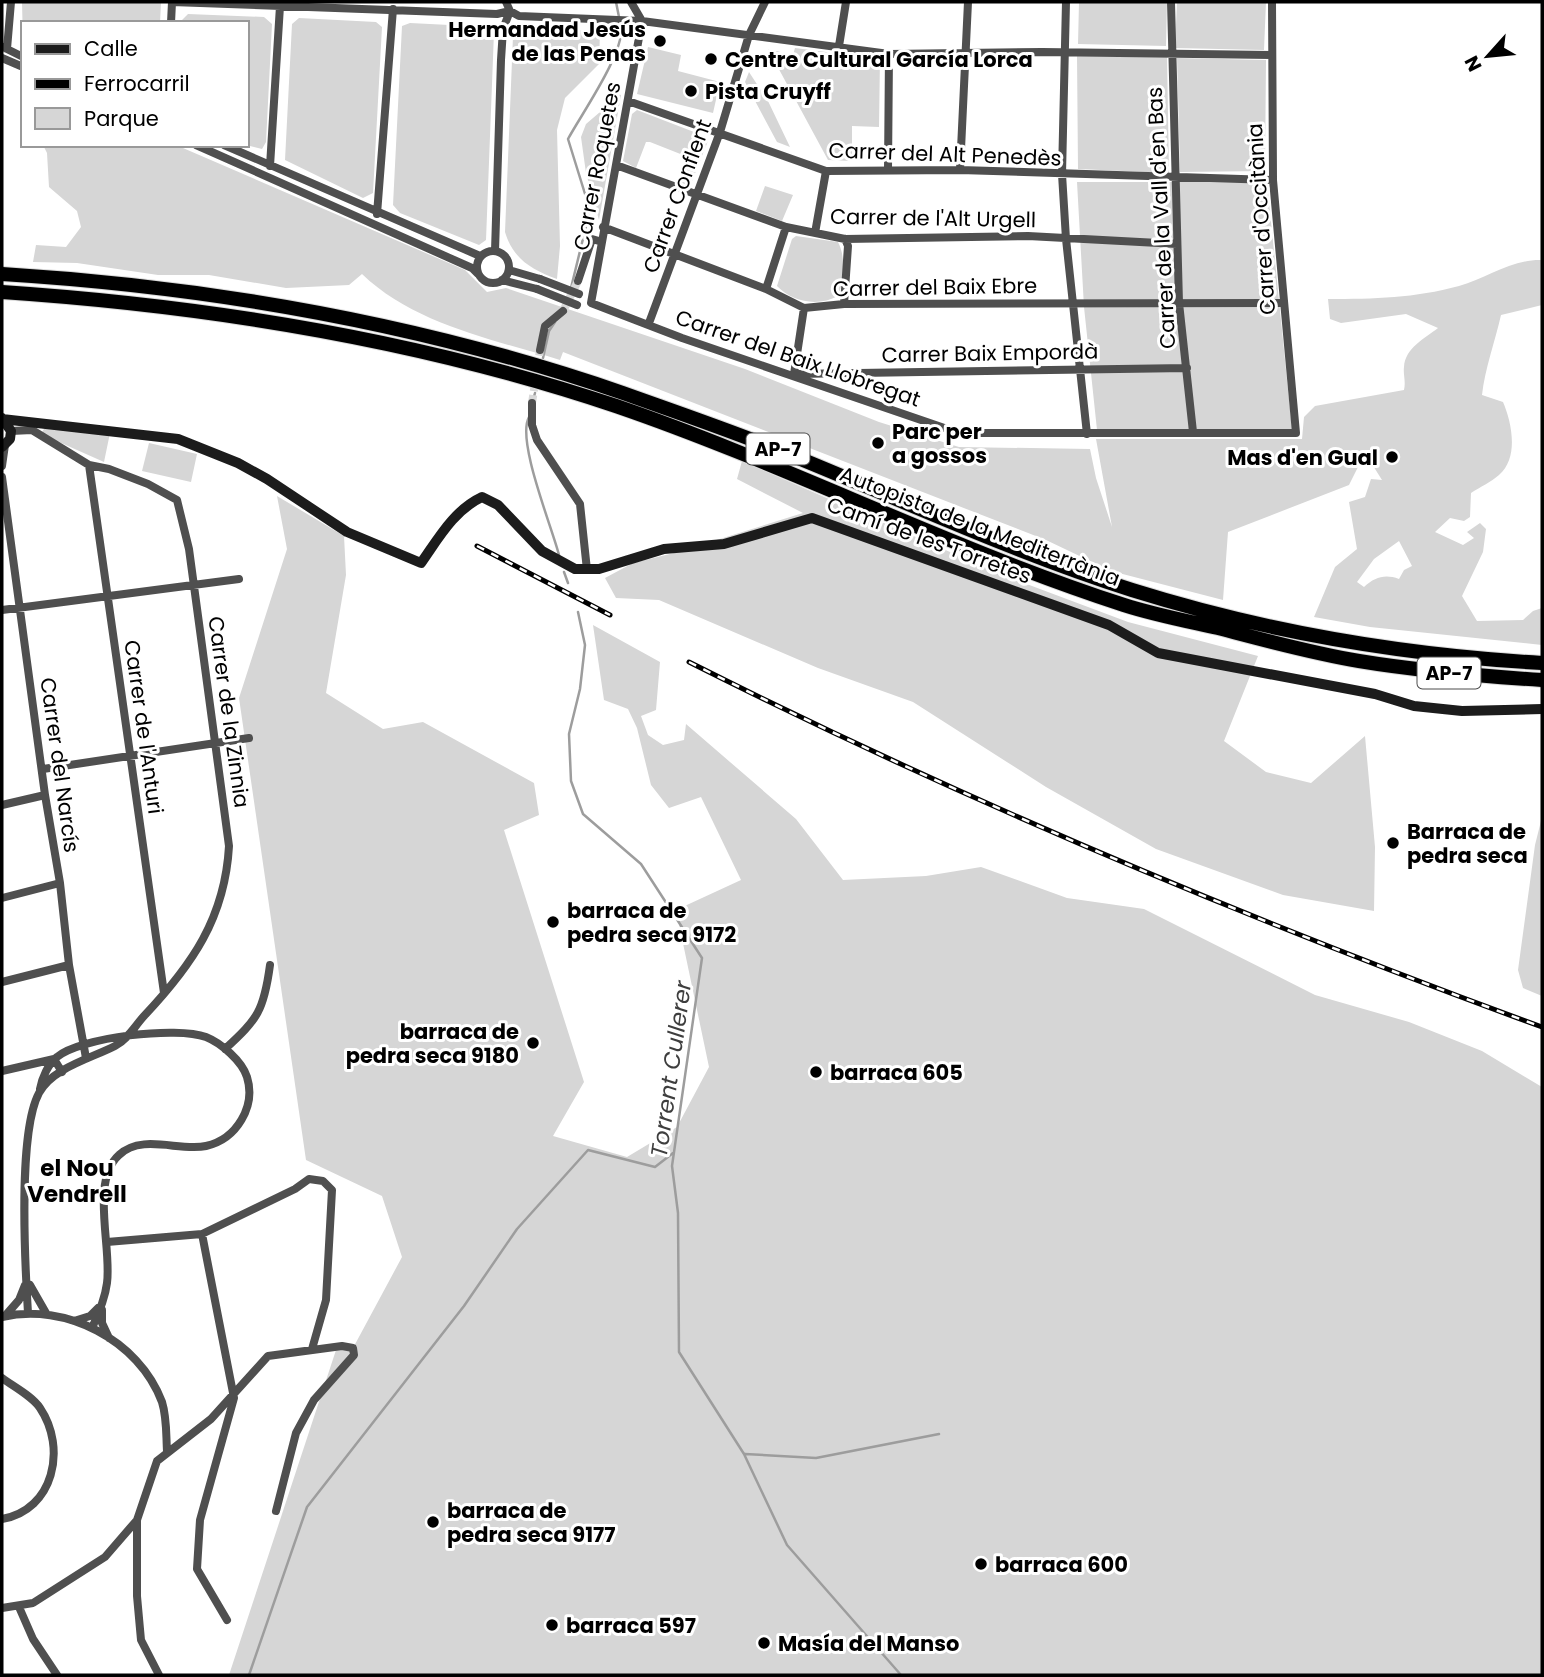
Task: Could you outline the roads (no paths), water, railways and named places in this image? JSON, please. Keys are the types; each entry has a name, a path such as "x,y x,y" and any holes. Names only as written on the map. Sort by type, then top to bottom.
{"highway":[{"name":"Autopista de la Mediterrània","path":"2,274 103,280 278,304 466,345 619,392 778,449 981,534 1131,589 1290,633 1450,657 1542,663"},
{"name":"Autopista de la Mediterrània","path":"2,292 105,299 274,320 466,361 616,407 772,466 976,552 1127,606 1356,661 1448,673 1542,680"}],"street":[{"path":"11,2 4,48 21,56"},
{"path":"171,21 172,2 497,14 510,11"},
{"path":"506,2 510,11 519,16 642,21 888,54 1063,52 1271,55"},
{"path":"631,2 642,21"},
{"name":"Carrer Conflent","path":"649,323 720,132 750,36 765,2"},
{"path":"839,46 846,2"},
{"path":"960,170 968,2"},
{"path":"1066,2 1062,174 1072,303 1087,434"},
{"name":"Carrer de la Vall d'en Bas","path":"1171,2 1180,303 1193,432"},
{"name":"Carrer d'Occitània","path":"1272,2 1273,180 1296,433"},
{"path":"270,166 280,6"},
{"path":"377,214 393,9"},
{"path":"495,251 501,60 503,29 510,11"},
{"name":"Carrer Roquetes","path":"588,300 642,21"},
{"path":"888,54 888,169"},
{"path":"2,58 21,66"},
{"name":"Carrer del Alt Penedès","path":"628,101 827,171 960,170 1175,179 1273,180"},
{"path":"200,147 471,268 488,283 502,280 577,304 588,300"},
{"path":"228,147 377,214 480,256 495,251 504,255 509,270"},
{"name":"Carrer de l'Alt Urgell","path":"616,164 786,227 845,239 1028,236 1177,244"},
{"path":"815,233 827,171"},
{"name":"Carrer del Baix Ebre","path":"603,227 766,289 804,308 844,304 1284,303"},
{"path":"766,289 786,227"},
{"path":"578,281 592,239 600,241"},
{"path":"844,304 848,246 845,239"},
{"path":"478,274 480,256"},
{"path":"509,270 540,279 588,300"},
{"path":"502,280 509,270"},
{"name":"Carrer del Baix Llobregat","path":"588,300 682,338 794,374 959,433 1296,433"},
{"path":"794,374 804,308"},
{"path":"540,350 545,326 563,312"},
{"name":"Carrer Baix Empordà","path":"794,374 1186,368"},
{"path":"2,419 178,439 238,463 347,532 422,563 452,520 469,503 484,498 498,505 542,551 557,561 587,570 580,504 537,440 532,425 532,403"},
{"path":"2,419 11,431 3,446 2,467"},
{"name":"Carrer de la Zinnia","path":"11,431 32,430 89,465 109,469 148,484 177,500 189,549 229,846 228,878 191,963 129,1036 116,1046 86,1058 62,1072 40,1089"},
{"name":"Carrer de l'Anturi","path":"89,465 164,993"},
{"name":"Carrer del Narcís","path":"2,477 45,794 60,883 69,965 86,1058"},
{"name":"Camí de les Torretes","path":"587,570 645,552 724,544 813,518 1109,625 1158,653 1375,694 1414,706 1462,711 1542,709"},
{"path":"2,610 239,579"},
{"path":"43,769 249,738"},
{"path":"2,805 45,794"},
{"path":"2,898 60,883"},
{"path":"2,982 69,965"},
{"path":"225,1049 251,1025 266,1000 270,965"},
{"path":"162,975 178,977"},
{"path":"2,1071 54,1059 83,1043 167,1033 205,1037 225,1049 247,1074 251,1094 247,1114 227,1134 207,1146 137,1146 120,1153 108,1167 104,1192 107,1280 102,1323 110,1340"},
{"path":"54,1059 62,1072"},
{"path":"28,1313 28,1130 42,1079 54,1059"},
{"path":"107,1242 202,1234 295,1189 309,1179 323,1181 332,1190 326,1300 312,1349"},
{"path":"202,1234 234,1398"},
{"path":"27,1279 32,1293 46,1313"},
{"path":"3,1316 19,1300 27,1279"},
{"path":"74,1321 90,1315 103,1303"},
{"path":"92,1328 103,1303"},
{"path":"3,1316 46,1313 74,1321 92,1328 127,1352 148,1377 162,1403 167,1451"},
{"path":"227,1620 197,1569 200,1520 234,1398 243,1382 268,1356 341,1346 353,1348 354,1354 314,1400 296,1433 276,1511"},
{"path":"2,1378 38,1405 51,1426 56,1443 49,1484 35,1501 14,1517 2,1519"},
{"path":"159,1675 141,1640 137,1596 137,1520 157,1461 234,1398"},
{"path":"2,1608 33,1603 104,1558 137,1520"},
{"path":"19,1607 33,1639 57,1675"}],"waterway":[{"name":"Torrent Cullerer","path":"616,2 619,17"},
{"name":"Torrent Cullerer","path":"571,288 590,210 568,139 611,65 621,35 621,23"},
{"name":"Torrent Cullerer","path":"543,358 549,331 555,322"},
{"name":"Torrent Cullerer","path":"533,400 535,393"},
{"name":"Torrent Cullerer","path":"529,417 526,428 531,463 559,555"},
{"name":"Torrent Cullerer","path":"564,572 568,583"},
{"name":"Torrent Cullerer","path":"578,612 585,645 580,689 569,734 571,781 583,814 641,864 702,958 672,1166 678,1213 679,1352 744,1454 787,1545 901,1675"},
{"path":"249,1675 307,1507 464,1306 517,1229 588,1150 655,1167 673,1153"},
{"path":"745,1454 816,1458 939,1434"}],"tunnel":[{"path":"563,311 578,281"},
{"path":"532,403 540,350"}],"railway":[{"path":"477,546 610,615"},
{"path":"689,662 898,763 1110,857 1325,945 1542,1027"}],"place":[{"name":"Hermandad Jesús de las Penas","path":"660,41"},
{"name":"Centre Cultural García Lorca","path":"711,59"},
{"name":"Pista Cruyff","path":"691,91"},
{"name":"Parc per a gossos","path":"878,443"},
{"name":"Mas d'en Gual","path":"1392,457"},
{"name":"Barraca de pedra seca","path":"1393,843"},
{"name":"barraca de pedra seca 9172","path":"553,922"},
{"name":"barraca de pedra seca 9180","path":"533,1043"},
{"name":"barraca 605","path":"816,1072"},
{"name":"barraca de pedra seca 9177","path":"433,1522"},
{"name":"barraca 600","path":"981,1564"},
{"name":"barraca 597","path":"552,1625"},
{"name":"Masía del Manso","path":"764,1643"}],"district":[{"name":"el Nou Vendrell","path":"77,1181"}]}
